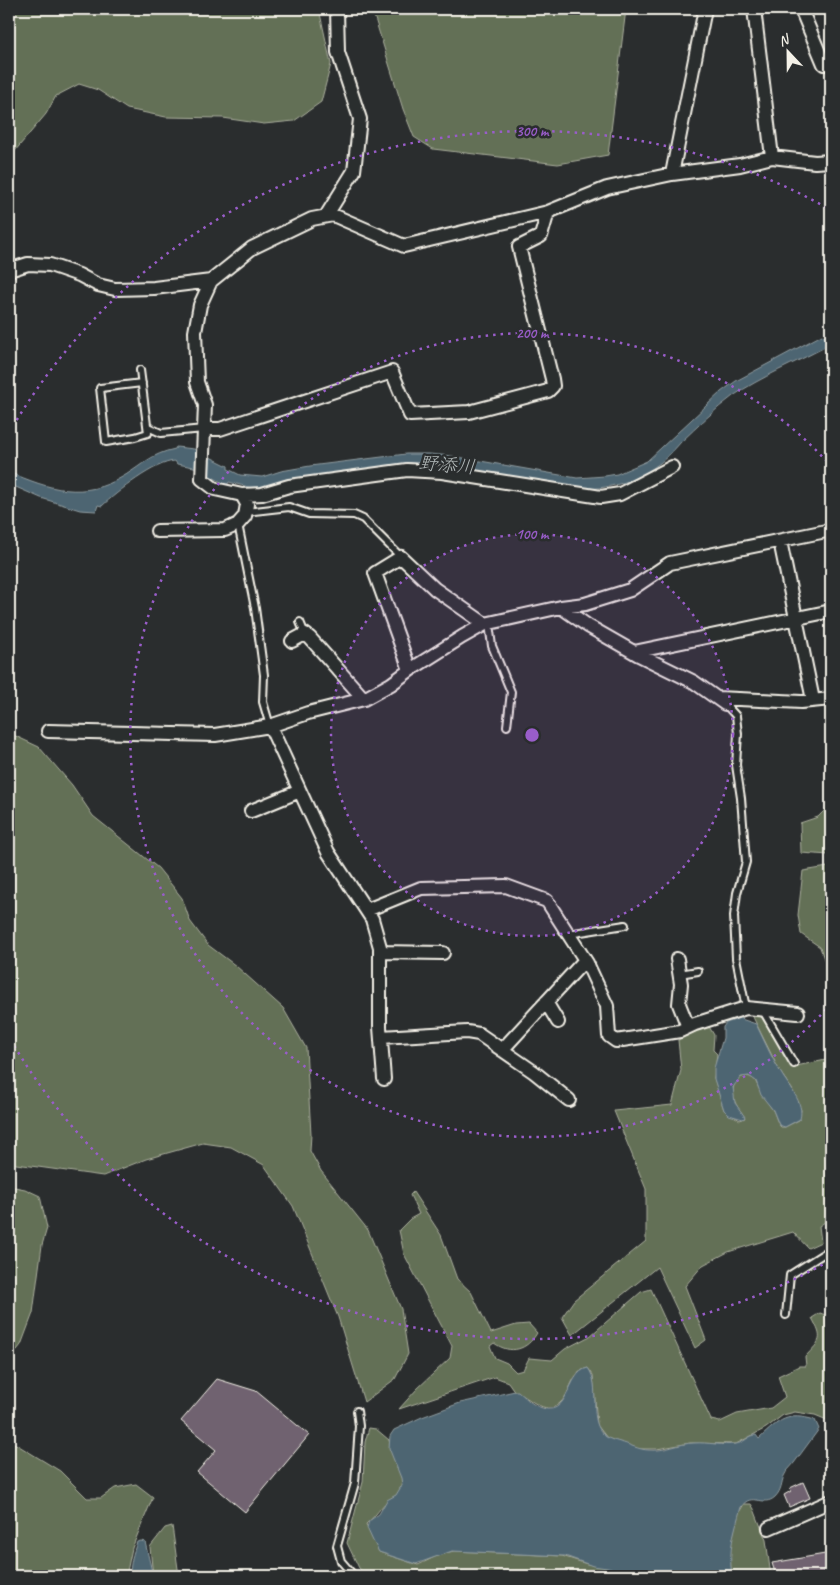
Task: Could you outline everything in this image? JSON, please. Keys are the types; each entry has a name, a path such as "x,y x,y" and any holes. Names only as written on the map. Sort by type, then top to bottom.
{"street":[{"path":"326,216 354,171 360,119 338,52 337,9"},
{"path":"672,174 705,9"},
{"path":"754,9 772,157"},
{"path":"801,9 824,64"},
{"path":"672,467 620,494 601,498 442,472 407,470 289,486 262,494 242,495 215,489 202,479 201,474 204,449 205,405 197,382 195,332 200,305 211,281 252,248 312,219 333,215 404,246 548,212 607,188 672,174 740,165 772,157 814,162 831,161"},
{"path":"204,429 220,430 392,372 410,415 469,412 548,391 553,386 552,379 519,247 541,236 548,212"},
{"path":"9,270 28,264 50,266 79,275 98,285 114,288 154,288 211,281"},
{"path":"157,530 225,530 238,524 245,516 247,504 242,495"},
{"path":"48,731 215,735 270,726 308,712 364,699 391,684 462,637 487,624 561,607 585,604 630,590 670,563 831,530"},
{"path":"780,540 813,700"},
{"path":"410,670 375,573 400,557 435,589 487,624"},
{"path":"561,607 588,626 634,652 694,682 722,701 801,702 831,699"},
{"path":"634,652 831,611"},
{"path":"292,641 302,628 364,699"},
{"path":"270,726 328,852 372,919 380,947 381,1037 384,1079"},
{"path":"251,812 300,791"},
{"path":"367,910 421,888 506,886 547,901 585,960 607,1006 609,1036 616,1041 680,1031 746,1008 798,1013"},
{"path":"380,952 442,953"},
{"path":"676,959 681,984 679,1004 688,1027"},
{"path":"502,1050 585,960"},
{"path":"546,1002 558,1022"},
{"path":"381,1037 468,1032 479,1034 569,1100"},
{"path":"769,1528 831,1500"}],"lane":[{"path":"140,370 142,383 148,428 148,433 106,442 100,388 142,383"},
{"path":"148,428 161,433 204,429"},
{"path":"246,512 289,507 309,514 354,515 363,519 400,557"},
{"path":"238,524 255,608 264,675 263,702 270,726"},
{"path":"487,624 492,646 511,692 507,726"},
{"path":"722,701 736,716 738,734 736,765 741,798 746,862 737,893 734,916 736,958 746,1008"},
{"path":"568,934 625,925"},
{"path":"679,974 698,971"},
{"path":"762,1009 794,1064"},
{"path":"786,1315 790,1275 831,1249"},
{"path":"354,1576 341,1561 338,1546 355,1483 359,1426 357,1411"}],"green space":[{"path":"9,9 319,9 331,64 321,102 294,121 264,124 223,118 166,117 127,109 98,90 79,84 56,96 46,114 9,158"},
{"path":"372,9 626,9 608,155 558,164 433,149 414,137 403,109"},
{"path":"9,733 39,747 72,785 93,816 158,868 182,898 190,921 208,945 236,966 283,1008 306,1048 311,1134 310,1151 321,1171 368,1230 401,1309 408,1354 395,1379 364,1402 338,1317 293,1206 264,1165 231,1147 203,1143 146,1159 103,1176 9,1163"},
{"path":"826,809 831,813 831,980 820,947 801,934 798,915 803,871 828,867 829,855 801,853 800,823 818,817"},
{"path":"761,1014 791,1067 831,1059 831,1218 819,1226 821,1242 808,1248 793,1232 728,1252 703,1265 685,1286 706,1340 695,1348 657,1267 572,1335 562,1317 574,1300 646,1241 646,1189 614,1111 672,1105 681,1070 678,1040 708,1025 714,1035 713,1050 717,1054 714,1078 724,1110 740,1120 745,1118 737,1106 733,1090 737,1080 748,1076 755,1080 781,1127 799,1120 801,1110 792,1089 780,1072 752,1015"},
{"path":"9,1186 25,1189 40,1196 47,1228 42,1245 33,1313 21,1345 9,1360"},
{"path":"413,1192 441,1235 457,1279 471,1292 491,1333 516,1325 529,1324 537,1333 533,1339 518,1349 506,1349 494,1343 490,1346 495,1358 507,1363 516,1372 523,1370 529,1358 552,1360 565,1349 590,1336 641,1292 651,1289 711,1420 720,1422 737,1414 771,1408 785,1397 778,1376 799,1366 806,1366 805,1357 815,1347 819,1339 818,1331 812,1318 820,1313 831,1317 831,1416 827,1420 815,1415 795,1412 783,1415 766,1428 736,1444 690,1443 657,1449 639,1449 607,1438 597,1425 593,1375 588,1368 582,1370 574,1378 564,1399 554,1407 548,1408 537,1404 515,1392 508,1382 495,1377 399,1409 450,1358 452,1346 404,1254 399,1230 410,1219 419,1214 410,1195"},
{"path":"369,1428 376,1429 389,1440 402,1480 399,1494 388,1500 366,1524 379,1552 418,1565 441,1554 454,1551 562,1556 587,1564 651,1576 367,1576 359,1568 347,1543 363,1482 365,1442"},
{"path":"9,1440 60,1471 87,1498 101,1498 115,1488 136,1484 153,1497 132,1548 126,1576 9,1576"},
{"path":"744,1504 751,1504 766,1540 771,1576 732,1576 729,1554 738,1514"},
{"path":"172,1526 179,1576 153,1576 150,1547 165,1528"}],"water":[{"name":"野添川","path":"831,334 831,341 825,347 767,376 733,396 706,418 668,456 645,473 628,481 600,488 581,489 423,464 286,481 252,488 229,482 227,485 194,467 177,464 175,461 157,466 147,472 102,506 98,505 96,511 80,510 41,498 9,484 9,472 38,483 66,490 94,488 109,484 154,457 176,447 194,449 228,466 228,469 240,475 262,477 281,471 310,466 406,454 452,456 577,478 617,474 647,461 721,392 736,381 822,335 826,337"},
{"path":"737,1008 741,1019 756,1024 774,1061 798,1100 801,1113 800,1119 785,1127 779,1125 773,1110 761,1095 756,1081 749,1076 741,1077 733,1087 735,1103 745,1117 743,1119 729,1115 724,1110 714,1079 714,1068 723,1038 723,1027 726,1023 735,1020"},
{"path":"588,1368 594,1384 598,1427 606,1437 642,1449 660,1450 694,1443 736,1444 753,1435 756,1435 759,1439 784,1419 797,1417 815,1420 819,1429 786,1472 775,1497 766,1501 749,1500 741,1507 731,1549 732,1576 651,1576 649,1574 593,1566 565,1556 452,1551 416,1564 379,1552 367,1528 369,1521 379,1514 387,1500 396,1495 402,1485 389,1448 390,1436 394,1430 460,1403 515,1391 518,1391 537,1406 548,1409 556,1407 562,1402 575,1378 581,1371"},
{"path":"137,1542 145,1542 153,1576 130,1576 134,1550"}],"building":[{"path":"217,1379 256,1391 309,1435 245,1512 197,1472 216,1450 181,1421"},
{"path":"803,1482 810,1498 789,1507 784,1495 791,1491 790,1488"},
{"path":"831,1553 831,1576 776,1576 772,1563"}]}
